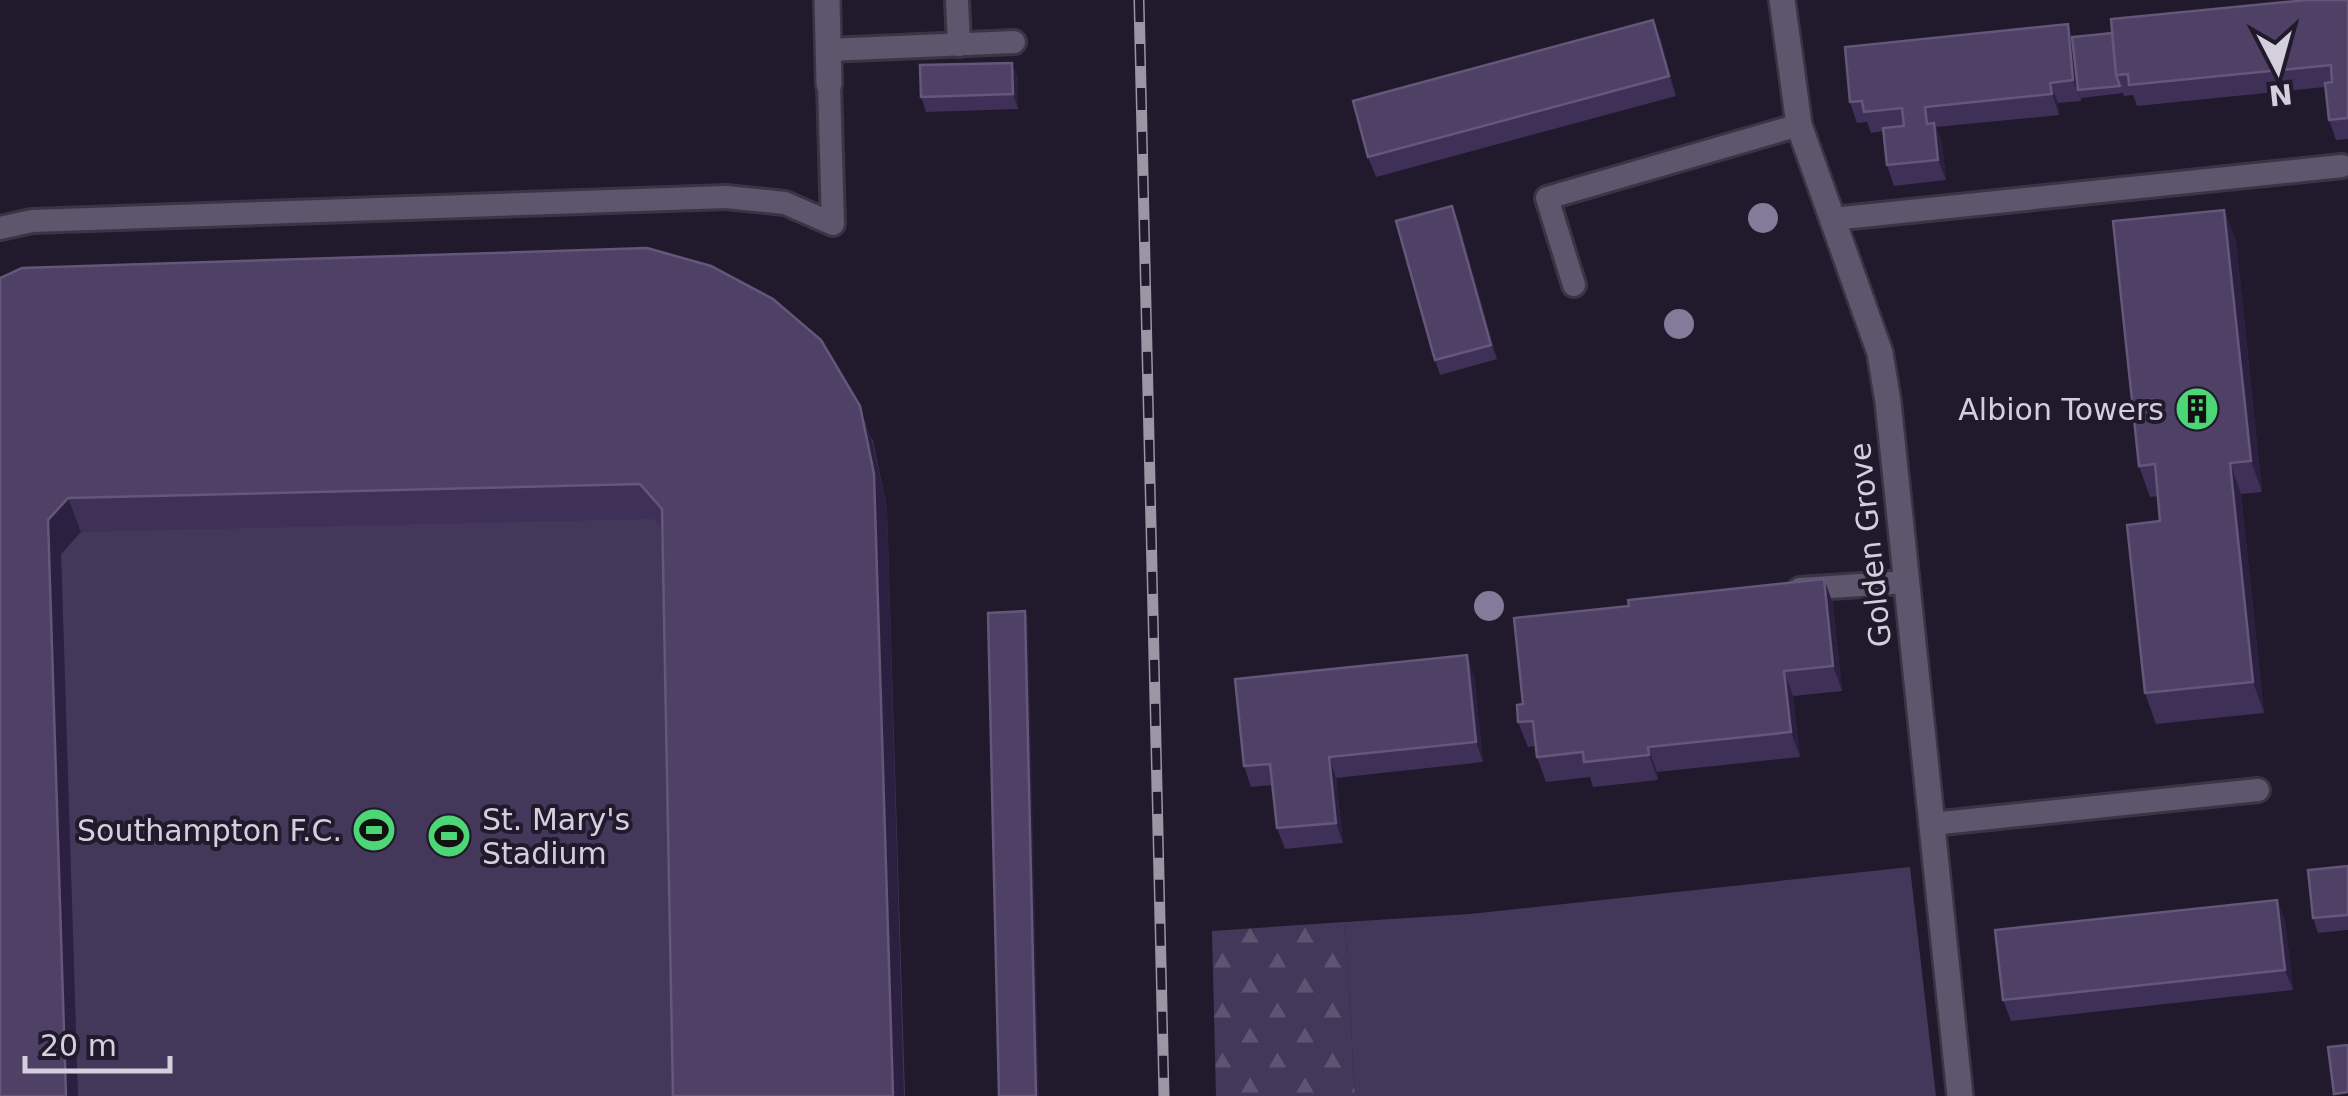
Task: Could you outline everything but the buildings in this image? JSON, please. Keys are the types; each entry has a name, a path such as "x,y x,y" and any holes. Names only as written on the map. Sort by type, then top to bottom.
{"street":[{"path":"827,0 829,84"},
{"name":"Golden Grove","path":"1782,0 1799,125 1880,353 1960,1096"}],"lane":[{"path":"957,0 959,45"},
{"path":"828,50 1014,42"},
{"path":"0,228 32,222 717,197 785,203 833,224 829,84"},
{"path":"1574,285 1547,198 1799,125"},
{"path":"1832,219 2342,166"},
{"path":"1772,591 1906,582"},
{"path":"1932,824 2258,790"}],"green space":[{"name":"St. Mary's Stadium","path":"0,319 834,375 873,441 887,509 905,1096 0,1096"},
{"path":"1910,867 1936,1096 1355,1096 1345,922 1470,914"},
{"path":"1345,922 1355,1096 1216,1096 1212,931"}],"railway":[{"path":"1139,0 1164,1096"}],"place":[{"name":"Albion Towers","path":"2197,409"},
{"name":"Southampton F.C.","path":"374,830"},
{"name":"St. Mary's Stadium","path":"449,836"}]}
